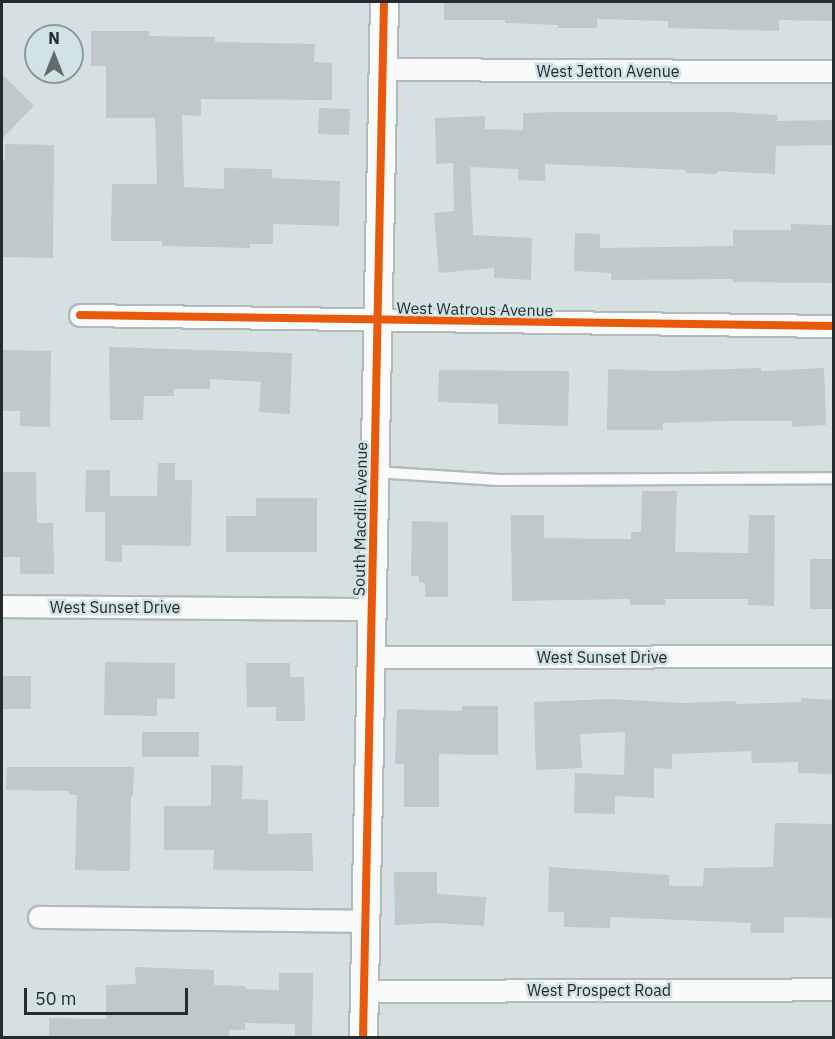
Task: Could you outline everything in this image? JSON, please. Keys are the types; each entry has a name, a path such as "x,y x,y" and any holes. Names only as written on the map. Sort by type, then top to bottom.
{"street":[{"name":"South Macdill Avenue","path":"363,1038 384,2"},
{"name":"West Jetton Avenue","path":"383,69 834,71"},
{"name":"West Watrous Avenue","path":"80,315 834,326"},
{"name":"West Sunset Drive","path":"2,606 372,609"},
{"name":"West Sunset Drive","path":"370,657 834,656"},
{"path":"39,917 366,921"},
{"name":"West Prospect Road","path":"364,991 834,989"}],"lane":[{"path":"375,472 499,480 834,478"}],"building":[{"path":"444,2 834,2 834,21 779,20 779,31 668,28 668,21 597,19 597,28 558,28 558,25 505,23 505,20 444,20"},
{"path":"91,31 149,31 149,36 215,37 215,42 315,44 314,62 332,63 332,100 201,99 201,116 182,115 184,187 224,189 224,168 272,169 272,178 340,181 339,226 273,224 273,244 250,244 250,248 162,246 162,241 111,241 112,184 157,184 155,118 106,118 106,66 91,66"},
{"path":"2,74 34,106 2,139"},
{"path":"319,108 350,109 349,135 318,134"},
{"path":"729,112 777,115 777,121 834,120 834,145 776,146 775,174 717,171 717,174 686,173 686,170 545,164 545,181 518,180 518,169 470,167 473,235 532,238 531,280 494,278 494,268 439,273 434,213 454,211 453,163 436,164 435,118 485,116 485,129 523,130 523,113"},
{"path":"5,144 54,145 53,258 2,257 2,160 5,160"},
{"path":"791,224 834,225 834,283 733,282 733,279 611,280 611,273 574,271 575,233 600,234 600,248 733,246 733,230 791,230"},
{"path":"109,347 292,353 290,414 259,412 261,382 210,379 210,389 174,389 174,396 144,396 143,420 110,420"},
{"path":"2,350 51,351 50,427 20,426 20,411 2,411"},
{"path":"761,368 761,371 824,368 826,425 792,427 792,421 727,421 663,423 663,430 607,430 608,369 663,371"},
{"path":"439,370 569,371 568,426 498,424 498,404 438,402"},
{"path":"158,463 175,463 175,480 192,480 191,546 122,545 122,562 105,561 105,512 85,512 86,470 110,470 110,496 157,496"},
{"path":"2,472 36,472 37,523 53,523 54,574 20,574 20,557 2,557"},
{"path":"642,491 677,491 675,552 748,553 749,515 775,515 774,606 748,605 748,599 665,599 665,605 630,605 630,599 512,601 511,515 544,515 544,538 631,539 631,532 641,532"},
{"path":"256,498 317,498 317,552 226,552 226,516 256,516"},
{"path":"412,521 448,522 448,597 425,597 425,583 419,582 419,576 411,576"},
{"path":"810,559 834,559 834,609 810,609"},
{"path":"105,662 175,663 175,699 157,698 157,716 104,715"},
{"path":"246,663 290,663 290,677 304,677 305,721 276,721 276,707 247,707"},
{"path":"2,676 31,676 31,709 2,709"},
{"path":"801,698 834,700 834,774 798,773 798,762 752,763 751,751 672,754 672,769 654,768 654,798 615,796 615,814 574,813 575,773 624,775 625,732 580,734 582,768 536,770 534,702 610,699 684,703 736,701 736,704 801,702"},
{"path":"462,706 498,706 498,755 439,754 439,807 404,807 404,764 395,764 397,709 462,711"},
{"path":"142,732 199,732 199,757 142,757"},
{"path":"211,765 243,766 242,799 268,800 268,834 312,833 313,871 213,870 214,850 164,850 164,806 211,806"},
{"path":"7,767 134,767 133,796 131,796 130,871 75,870 77,795 69,795 69,791 6,790"},
{"path":"775,823 834,824 834,918 784,917 784,933 751,933 751,923 610,917 610,928 564,927 564,912 548,912 549,867 669,875 669,886 703,886 704,868 773,867"},
{"path":"394,872 437,872 437,894 486,897 484,926 438,923 395,925"},
{"path":"135,967 214,970 214,985 245,986 245,989 279,990 279,973 313,973 312,1038 295,1038 295,1024 245,1023 245,1030 229,1030 229,1038 49,1038 49,1018 106,1019 106,985 136,984"}],"cycle path":[{"path":"363,1038 384,2"},
{"path":"80,315 834,326"}]}
